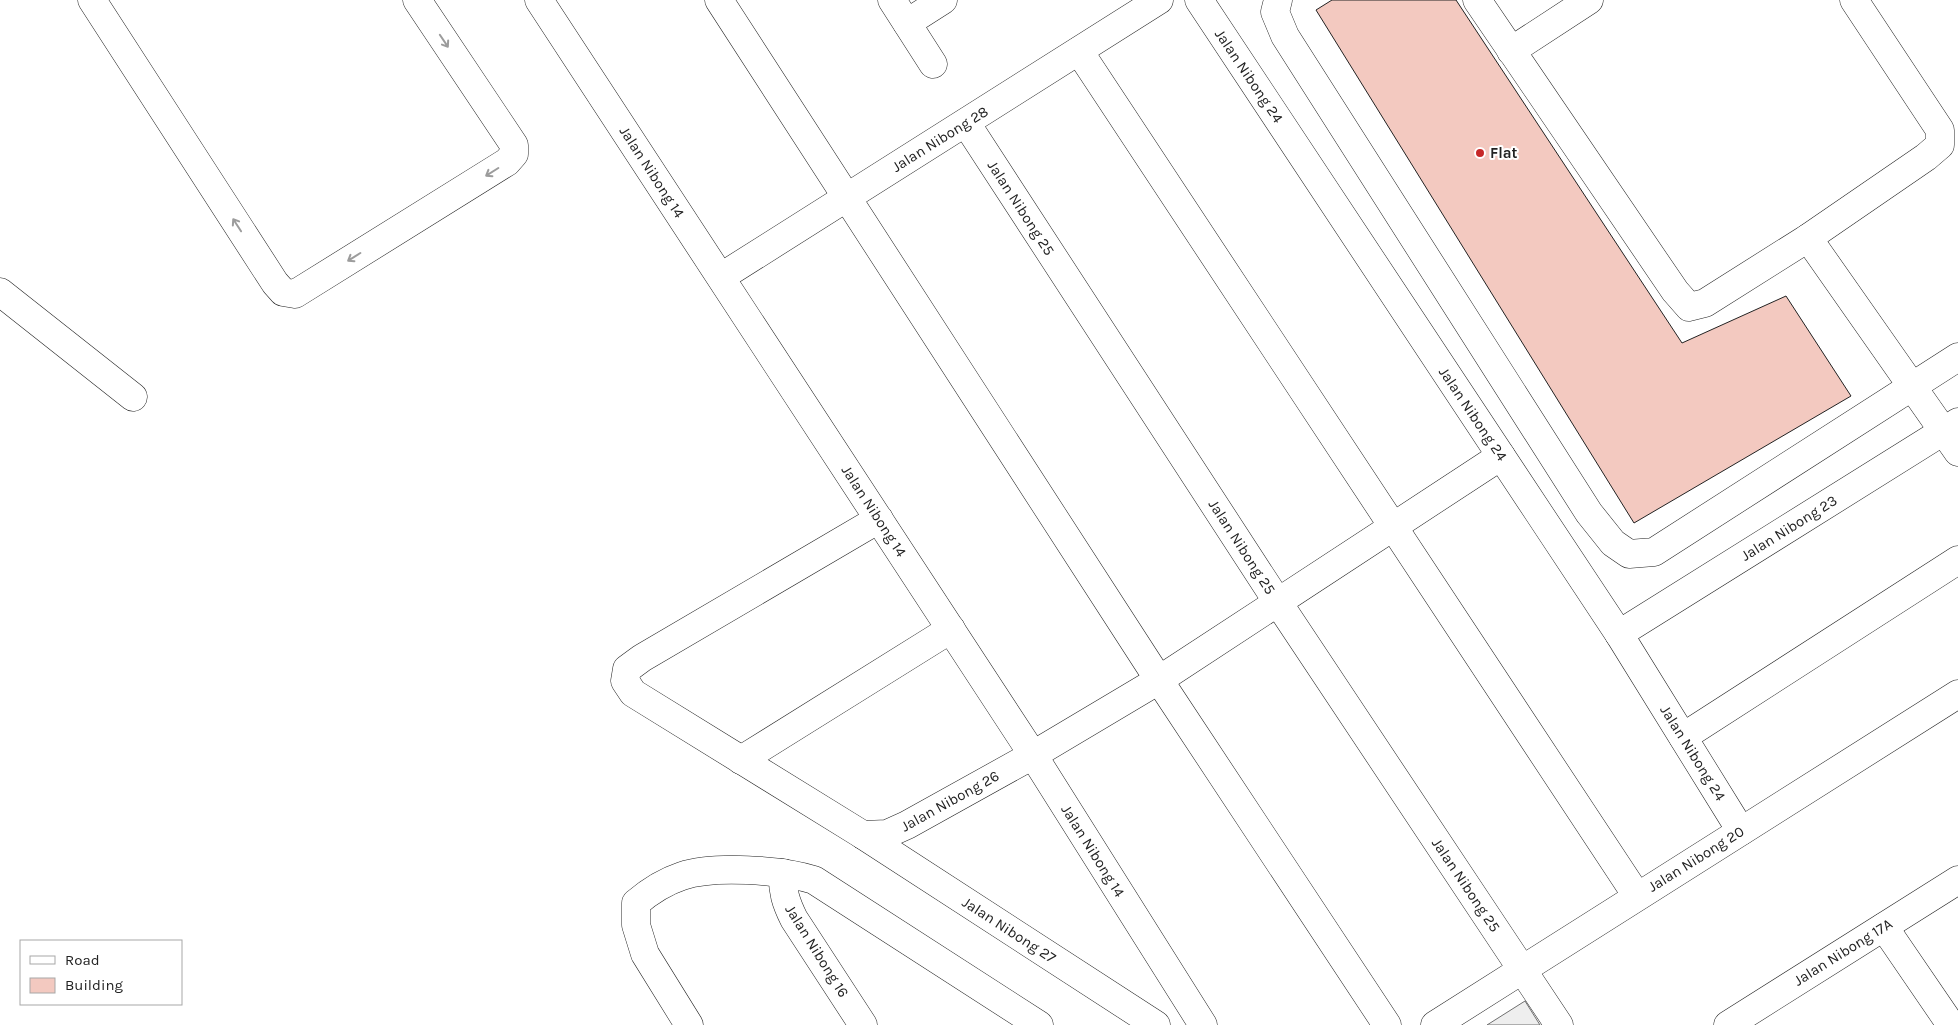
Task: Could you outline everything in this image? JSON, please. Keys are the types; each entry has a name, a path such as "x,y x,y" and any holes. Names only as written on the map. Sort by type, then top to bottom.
{"street":[{"path":"92,0 275,283 283,292 295,294 507,162 514,154 514,146 417,0"},
{"name":"Jalan Nibong 14","path":"539,0 1033,755 1203,1025"},
{"path":"720,0 812,140 846,198 1159,680 1387,1025"},
{"path":"892,0 933,64"},
{"path":"907,23 943,0"},
{"name":"Jalan Nibong 28","path":"721,277 1159,0"},
{"name":"Jalan Nibong 24","path":"1199,0 1619,634 1741,831"},
{"path":"1278,0 1275,12 1286,36 1589,513 1613,543 1629,554 1654,552 1958,357"},
{"path":"1477,0 1675,291 1689,307 1705,303 1808,238 1926,157 1940,145 1940,130 1854,0"},
{"path":"1511,50 1589,0"},
{"path":"1080,51 1393,529 1638,896"},
{"name":"Jalan Nibong 25","path":"966,123 1277,601 1523,969 1558,1025"},
{"path":"1808,238 1912,387 1953,435"},
{"path":"0,292 133,397"},
{"name":"Jalan Nibong 23","path":"1619,634 1953,435"},
{"name":"Jalan Nibong 26","path":"863,835 887,834 907,825 1033,755 1159,680 1277,601 1393,529 1501,456"},
{"name":"Jalan Nibong 27","path":"879,519 627,669 625,681 633,693 863,835 1156,1025"},
{"path":"1683,737 1958,560"},
{"path":"741,760 951,629"},
{"name":"Jalan Nibong 20","path":"1435,1025 1958,694"},
{"path":"689,1025 645,954 636,925 636,903 654,888 683,876 719,871 783,873 814,880 835,892 1031,1023"},
{"name":"Jalan Nibong 16","path":"783,873 782,887 794,919 863,1025"},
{"name":"Jalan Nibong 17A","path":"1728,1025 1958,880"},
{"path":"1884,927 1951,1025"}],"shaded area":[{"path":"1525,1001 1540,1025 1487,1025"}],"building":[{"name":"Flat","path":"1332,0 1456,0 1682,343 1786,296 1851,396 1634,523 1316,10"}],"place":[{"name":"Flat","path":"1480,153"}]}
